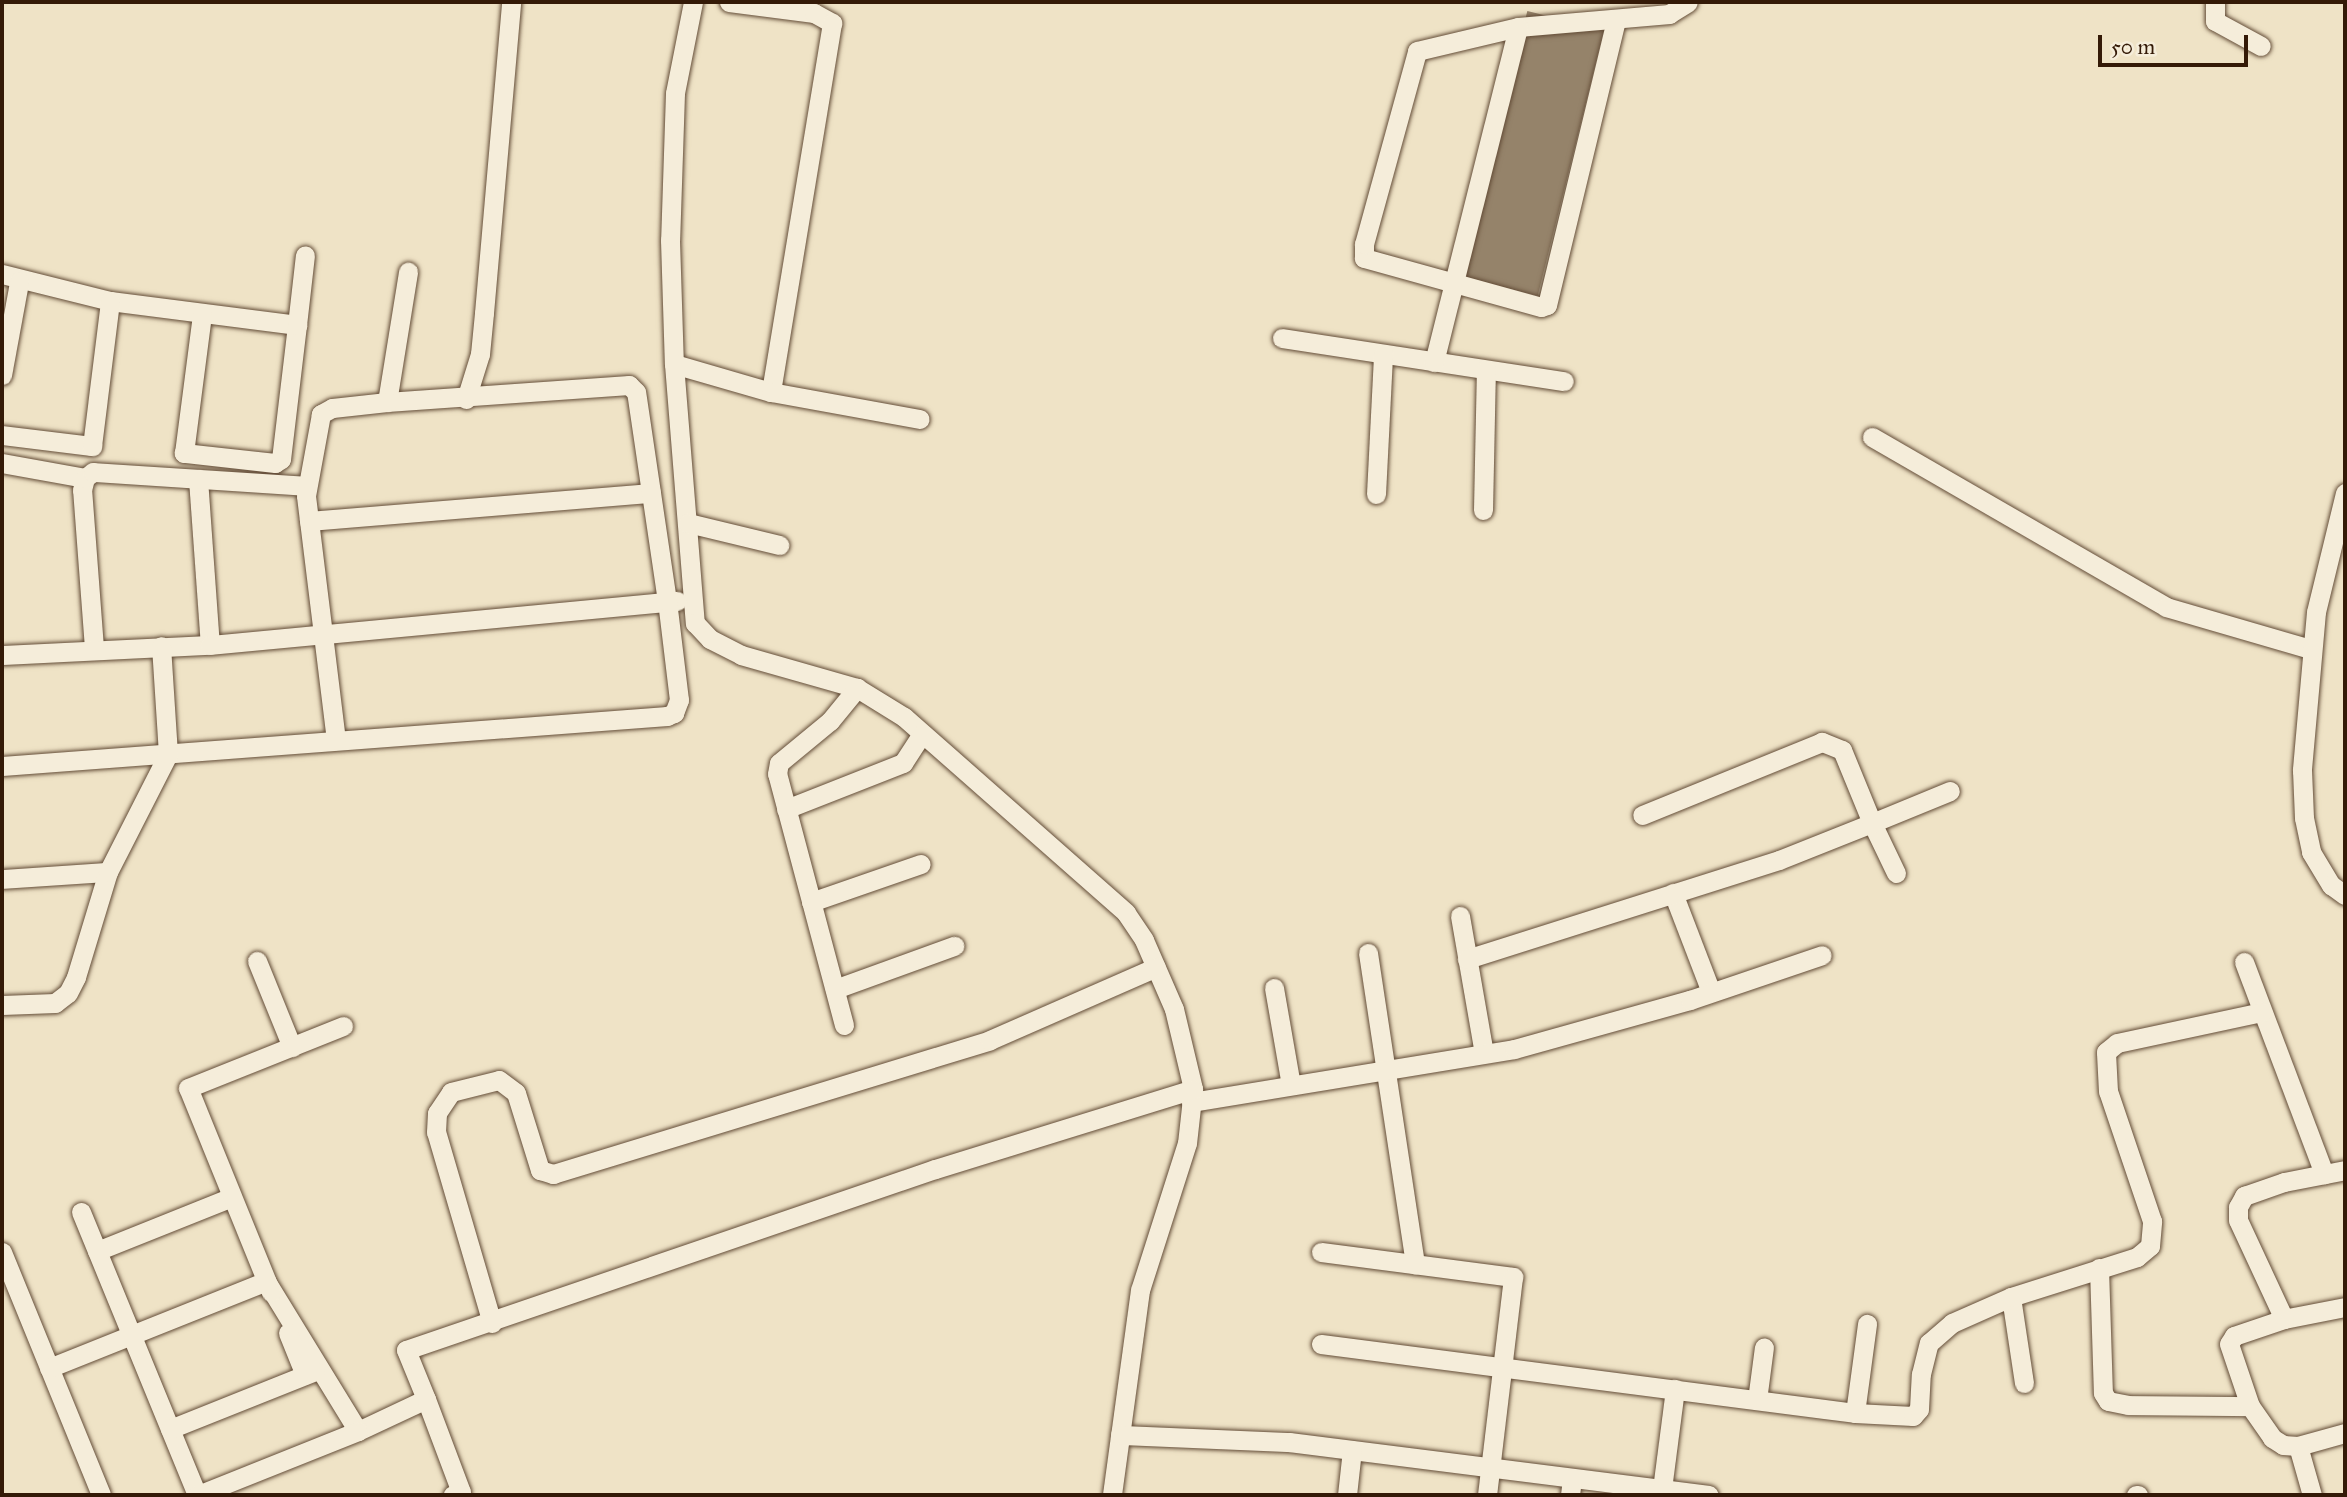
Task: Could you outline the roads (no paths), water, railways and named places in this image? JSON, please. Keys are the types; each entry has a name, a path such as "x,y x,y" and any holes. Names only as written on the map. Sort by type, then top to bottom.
{"street":[{"path":"466,399 480,354 510,2"},
{"path":"693,2 672,137 674,365 688,523 690,600 695,623 710,639 741,655 857,688 922,734 1126,913 1156,967 1174,1009 1192,1096 1187,1143 1140,1290 1112,1495"},
{"path":"729,2 814,13 832,23 771,392"},
{"path":"1615,20 1547,305 1541,307 1370,262 1363,250 1367,231 1417,51 1518,27 1669,14 1688,2"},
{"path":"2215,2 2215,21 2261,46"},
{"path":"1434,362 1451,284 1518,27"},
{"path":"202,315 181,447 189,455 275,463 281,459 305,255"},
{"path":"387,402 408,272"},
{"path":"2,375 10,278 110,301 202,315 297,325"},
{"path":"2,435 92,446 110,301"},
{"path":"1282,338 1563,381"},
{"path":"1376,494 1383,354"},
{"path":"674,365 771,392 920,419"},
{"path":"1483,510 1486,370"},
{"path":"2,766 168,754 674,713 679,700 667,601 636,392 629,385 466,399 387,402 332,408 321,414 307,486 336,740"},
{"path":"1872,437 2166,607 2311,649"},
{"path":"2,463 85,478"},
{"path":"94,648 82,490 85,478 93,472 307,486"},
{"path":"198,479 210,645"},
{"path":"309,521 651,493"},
{"path":"2345,493 2311,649 2302,770 2304,818 2311,852 2331,885 2345,895"},
{"path":"688,523 779,545"},
{"path":"2,655 94,648 210,645 323,632 690,600"},
{"path":"2,1004 42,1005 68,993 108,872 168,754 161,646"},
{"path":"845,1026 777,774 779,763 830,721 857,688"},
{"path":"786,809 903,763 922,734"},
{"path":"1642,815 1822,741 1842,750 1871,822 1896,873"},
{"path":"1467,959 1779,860 1950,791"},
{"path":"811,902 921,864"},
{"path":"2,879 108,872"},
{"path":"1674,893 1711,992"},
{"path":"1460,916 1484,1053"},
{"path":"835,989 954,946"},
{"path":"1368,953 1388,1069 1415,1264"},
{"path":"453,1495 461,1492 405,1350 492,1324 935,1169 1192,1096 1291,1086 1514,1049 1711,992 1822,955"},
{"path":"257,961 292,1046"},
{"path":"2244,962 2324,1174"},
{"path":"492,1324 436,1132 437,1113 451,1092 499,1080 516,1094 540,1170 554,1174 990,1040 1156,967"},
{"path":"1274,988 1291,1086"},
{"path":"1321,1344 1856,1413 1906,1417 1917,1413 1929,1343 1952,1323 2011,1297 2137,1257 2150,1246 2154,1234 2108,1091 2106,1052 2117,1043 2262,1012"},
{"path":"343,1026 188,1088 266,1281 313,1372 358,1431"},
{"path":"2284,1320 2238,1220 2238,1207 2244,1196 2345,1170"},
{"path":"97,1251 232,1197"},
{"path":"81,1212 197,1495 358,1431 426,1399"},
{"path":"2,1252 101,1495"},
{"path":"1321,1252 1513,1277 1487,1495"},
{"path":"2099,1268 2103,1393 2108,1401 2128,1405 2250,1406"},
{"path":"49,1368 266,1281"},
{"path":"2011,1297 2024,1383"},
{"path":"2345,1307 2284,1320 2234,1336 2229,1344 2250,1406 2272,1438 2298,1446 2345,1433"},
{"path":"1856,1413 1867,1324"},
{"path":"1757,1400 1765,1347"},
{"path":"170,1429 313,1372"},
{"path":"1668,1492 1675,1388"},
{"path":"1120,1435 1289,1442 1490,1468 1571,1487 1709,1495"},
{"path":"2298,1446 2312,1495"},
{"path":"1347,1495 1352,1450"}]}
